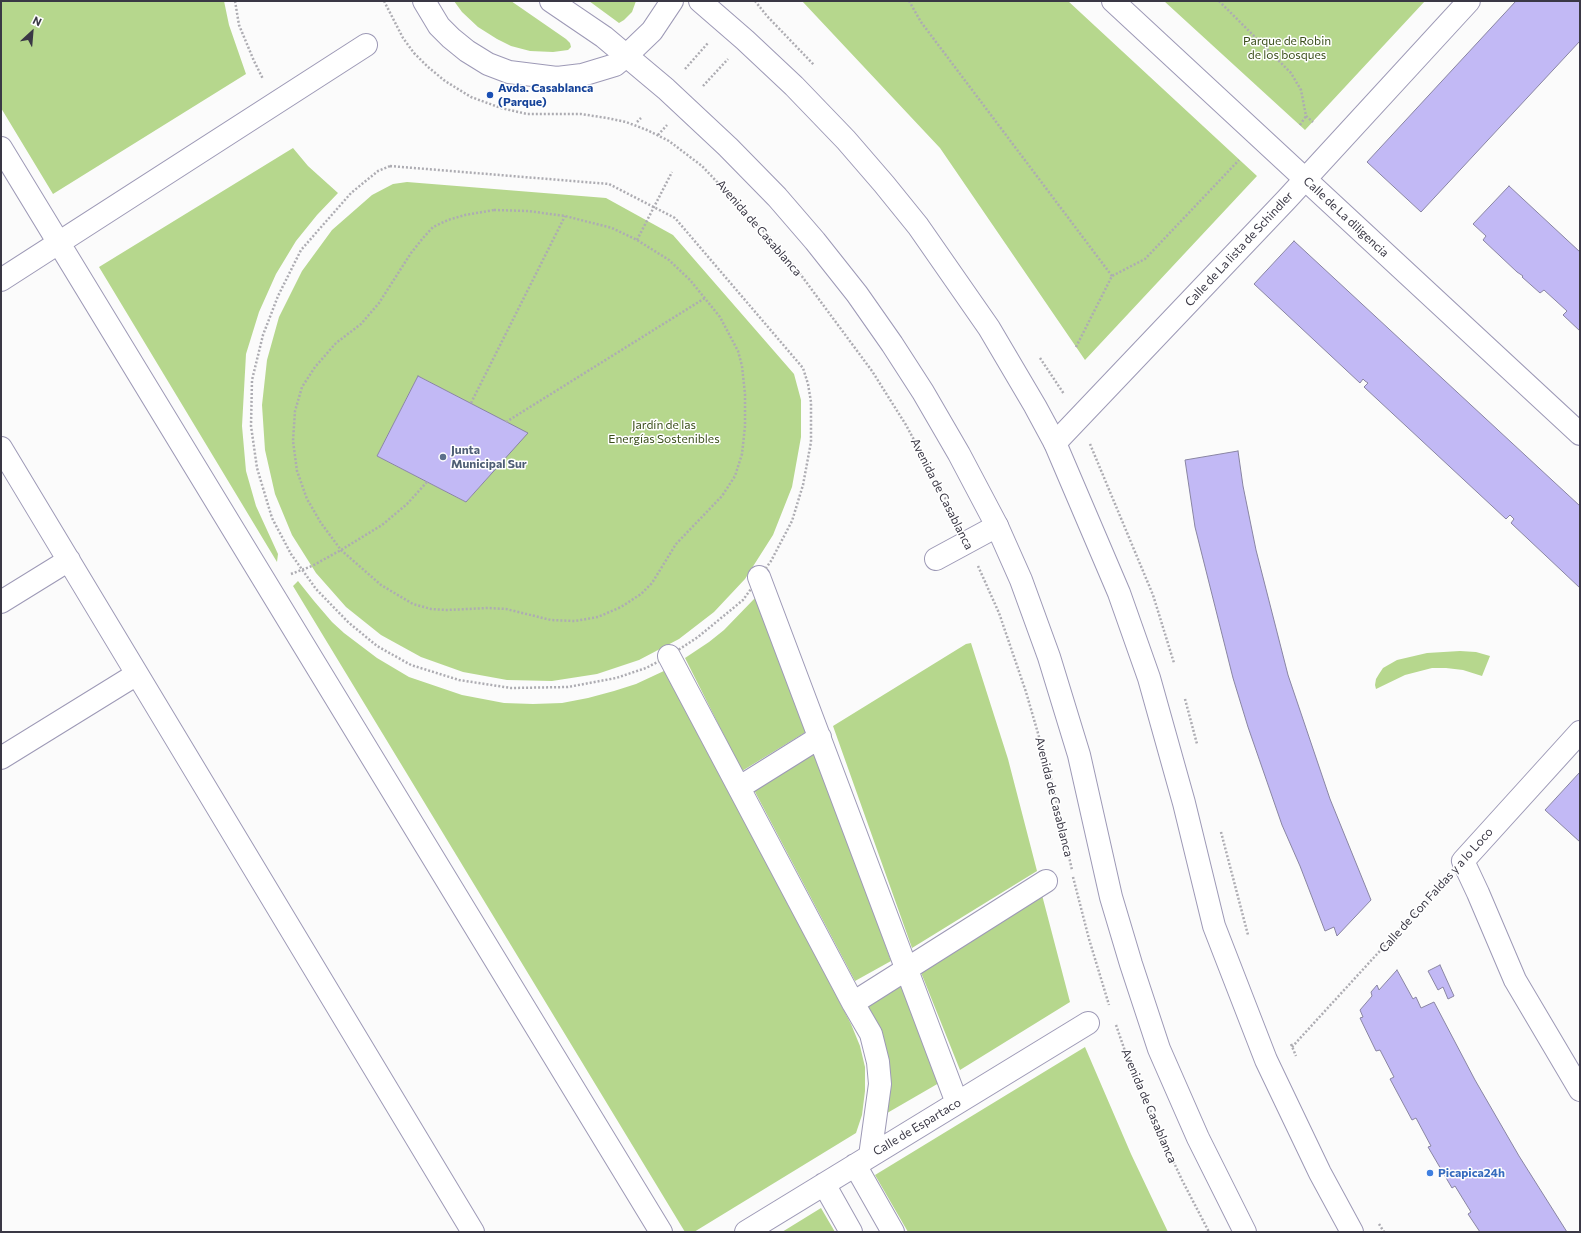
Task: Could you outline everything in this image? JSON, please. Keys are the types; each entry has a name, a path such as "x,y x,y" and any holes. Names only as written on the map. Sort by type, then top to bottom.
{"street":[{"path":"424,1 439,26 467,51 488,64 509,72 558,78 582,75 615,65 652,31 672,1"},
{"path":"551,1 604,37 671,93 728,147 777,197 816,241 892,344 923,392 959,454 997,526 1021,580 1051,664 1079,755 1111,897 1159,1049 1198,1138 1245,1232"},
{"path":"700,1 745,40 794,86 846,140 918,226 989,328 1055,443 1119,593 1149,678 1184,803 1214,926 1266,1060 1320,1173 1352,1232"},
{"name":"Calle de La diligencia","path":"1113,1 1580,434"},
{"name":"Calle de La lista de Schindler","path":"1055,443 1093,405 1469,1"},
{"path":"1,280 366,45"},
{"path":"1,148 661,1232"},
{"path":"1,448 472,1232"},
{"path":"936,559 997,526"},
{"path":"1,602 69,560"},
{"path":"759,577 956,1103"},
{"path":"669,656 740,787 853,1003 871,1034 878,1062 880,1084 863,1160 893,1232"},
{"path":"1,758 137,674"},
{"name":"Calle de Con Faldas y a lo Loco","path":"1463,861 1580,732"},
{"path":"740,787 820,737"},
{"path":"1463,861 1515,980 1580,1090"},
{"path":"853,1003 1046,881"},
{"name":"Calle de Espartaco","path":"746,1232 1088,1023"},
{"path":"824,1184 851,1232"}],"path":[{"path":"235,1 239,25 254,61 276,103"},
{"name":"Avenida de Casablanca","path":"384,1 402,38 414,53 445,81 472,97 501,108 528,114 582,114 626,122 658,135 684,151 719,182 771,239 821,302 872,371 906,425 950,505 999,613 1026,692 1051,778 1089,940 1110,1007"},
{"path":"909,1 922,22 1112,276"},
{"path":"1219,1 1291,73 1301,90 1306,116 1313,122"},
{"path":"680,74 711,40"},
{"path":"699,90 729,57"},
{"path":"1300,125 1306,116"},
{"path":"637,122 641,118"},
{"path":"658,135 664,128"},
{"path":"1076,347 1112,276 1145,259 1239,160"},
{"path":"390,166 610,184 654,207 675,218 803,368 808,384 811,402 811,442 803,486 792,521 771,561 743,600 698,637 669,656 646,668 616,678 568,687 511,688 459,680 411,665 377,646 348,622 316,590 290,554 272,518 257,468 251,426 252,380 263,335 278,296 301,250 351,193 378,171 390,166"},
{"path":"637,240 672,172"},
{"path":"494,210 528,211 565,216 612,228 637,240 669,260 690,280 720,317 738,351 742,366 745,394 745,426 742,454 735,476 722,496 676,544 652,583 641,594 621,607 598,617 576,620 550,620 506,609 431,609 413,604 381,586 341,550 321,523 307,499 297,471 293,441 295,411 302,387 315,367 336,343 361,324 379,303 411,253 423,238 434,227 448,220 465,215 494,210"},
{"path":"471,403 565,216"},
{"path":"506,422 705,298"},
{"path":"312,566 382,525 407,504 427,482"},
{"name":"Calle de Con Faldas y a lo Loco","path":"1292,1047 1463,861"},
{"name":"Avenida de Casablanca","path":"1114,1021 1156,1124 1182,1180 1209,1232"}],"green space":[{"path":"1,1 224,1 229,25 246,74 53,194 1,108"},
{"path":"454,1 511,1 566,39 570,43 571,47 568,50 553,52 530,51 511,46 478,27 462,12"},
{"path":"589,1 636,1 632,12 619,23"},
{"path":"802,1 1068,1 1257,176 1085,360 940,148"},
{"name":"Parque de Robin de los bosques","path":"1164,1 1425,1 1305,130"},
{"path":"293,148 308,166 338,193 317,215 296,241 276,274 259,312 246,354 242,426 246,471 256,506 278,554 277,562 99,267"},
{"name":"Jardín de las Energías Sostenibles","path":"407,182 606,198 673,235 794,374 801,400 801,437 792,487 773,535 745,579 714,612 679,639 639,660 597,674 552,681 507,680 463,672 421,657 381,635 346,607 316,573 292,535 275,494 265,450 262,405 267,360 279,317 302,271 332,230 372,195 393,184","holes":["418,376 527,433 466,502 377,456"]},
{"path":"298,581 332,622 377,658 409,677 462,695 504,703 562,703 614,691 636,684 666,670 851,1024 860,1046 865,1067 865,1091 862,1115 856,1133 694,1232 685,1232 293,586"},
{"path":"756,597 809,730 742,771 685,658 724,630"},
{"path":"971,643 1008,759 1037,871 912,948 833,726 966,644"},
{"path":"1460,651 1476,652 1490,656 1482,676 1463,670 1432,668 1405,675 1376,689 1376,679 1383,668 1397,660 1427,653"},
{"path":"816,751 891,961 855,981 754,790"},
{"path":"1042,895 1070,1002 960,1070 920,970"},
{"path":"899,981 939,1083 882,1116 889,1065 885,1044 865,1002"},
{"path":"1085,1047 1131,1154 1168,1232 908,1232 875,1175"},
{"path":"821,1208 835,1232 782,1232"}],"building":[{"path":"1516,1 1580,1 1580,41 1421,212 1367,162"},
{"path":"1509,186 1580,252 1580,331 1563,315 1567,311 1544,290 1540,293 1522,277 1523,276 1483,240 1486,236 1473,224"},
{"path":"1294,241 1580,506 1580,588 1511,523 1514,519 1510,515 1506,519 1364,387 1368,383 1363,379 1360,383 1254,284"},
{"path":"418,376 528,433 466,502 377,456"},
{"path":"1238,451 1243,486 1256,550 1288,675 1330,799 1371,900 1337,936 1334,927 1325,931 1300,866 1282,825 1248,727 1233,678 1195,527 1185,460"},
{"path":"1580,772 1580,842 1545,810"},
{"path":"1440,965 1454,996 1448,999 1443,987 1438,990 1428,971"},
{"path":"1397,970 1413,999 1416,997 1421,1008 1434,1002 1475,1080 1519,1156 1567,1232 1480,1232 1468,1214 1471,1212 1455,1186 1452,1188 1428,1147 1431,1146 1416,1118 1412,1120 1390,1079 1394,1077 1380,1050 1376,1051 1360,1018 1363,1017 1360,1010 1372,996 1371,992 1377,985 1379,990"}],"place":[{"name":"Avda. Casablanca (Parque)","path":"490,95"},
{"name":"Junta Municipal Sur","path":"443,457"},
{"name":"Picapica24h","path":"1430,1173"}]}
